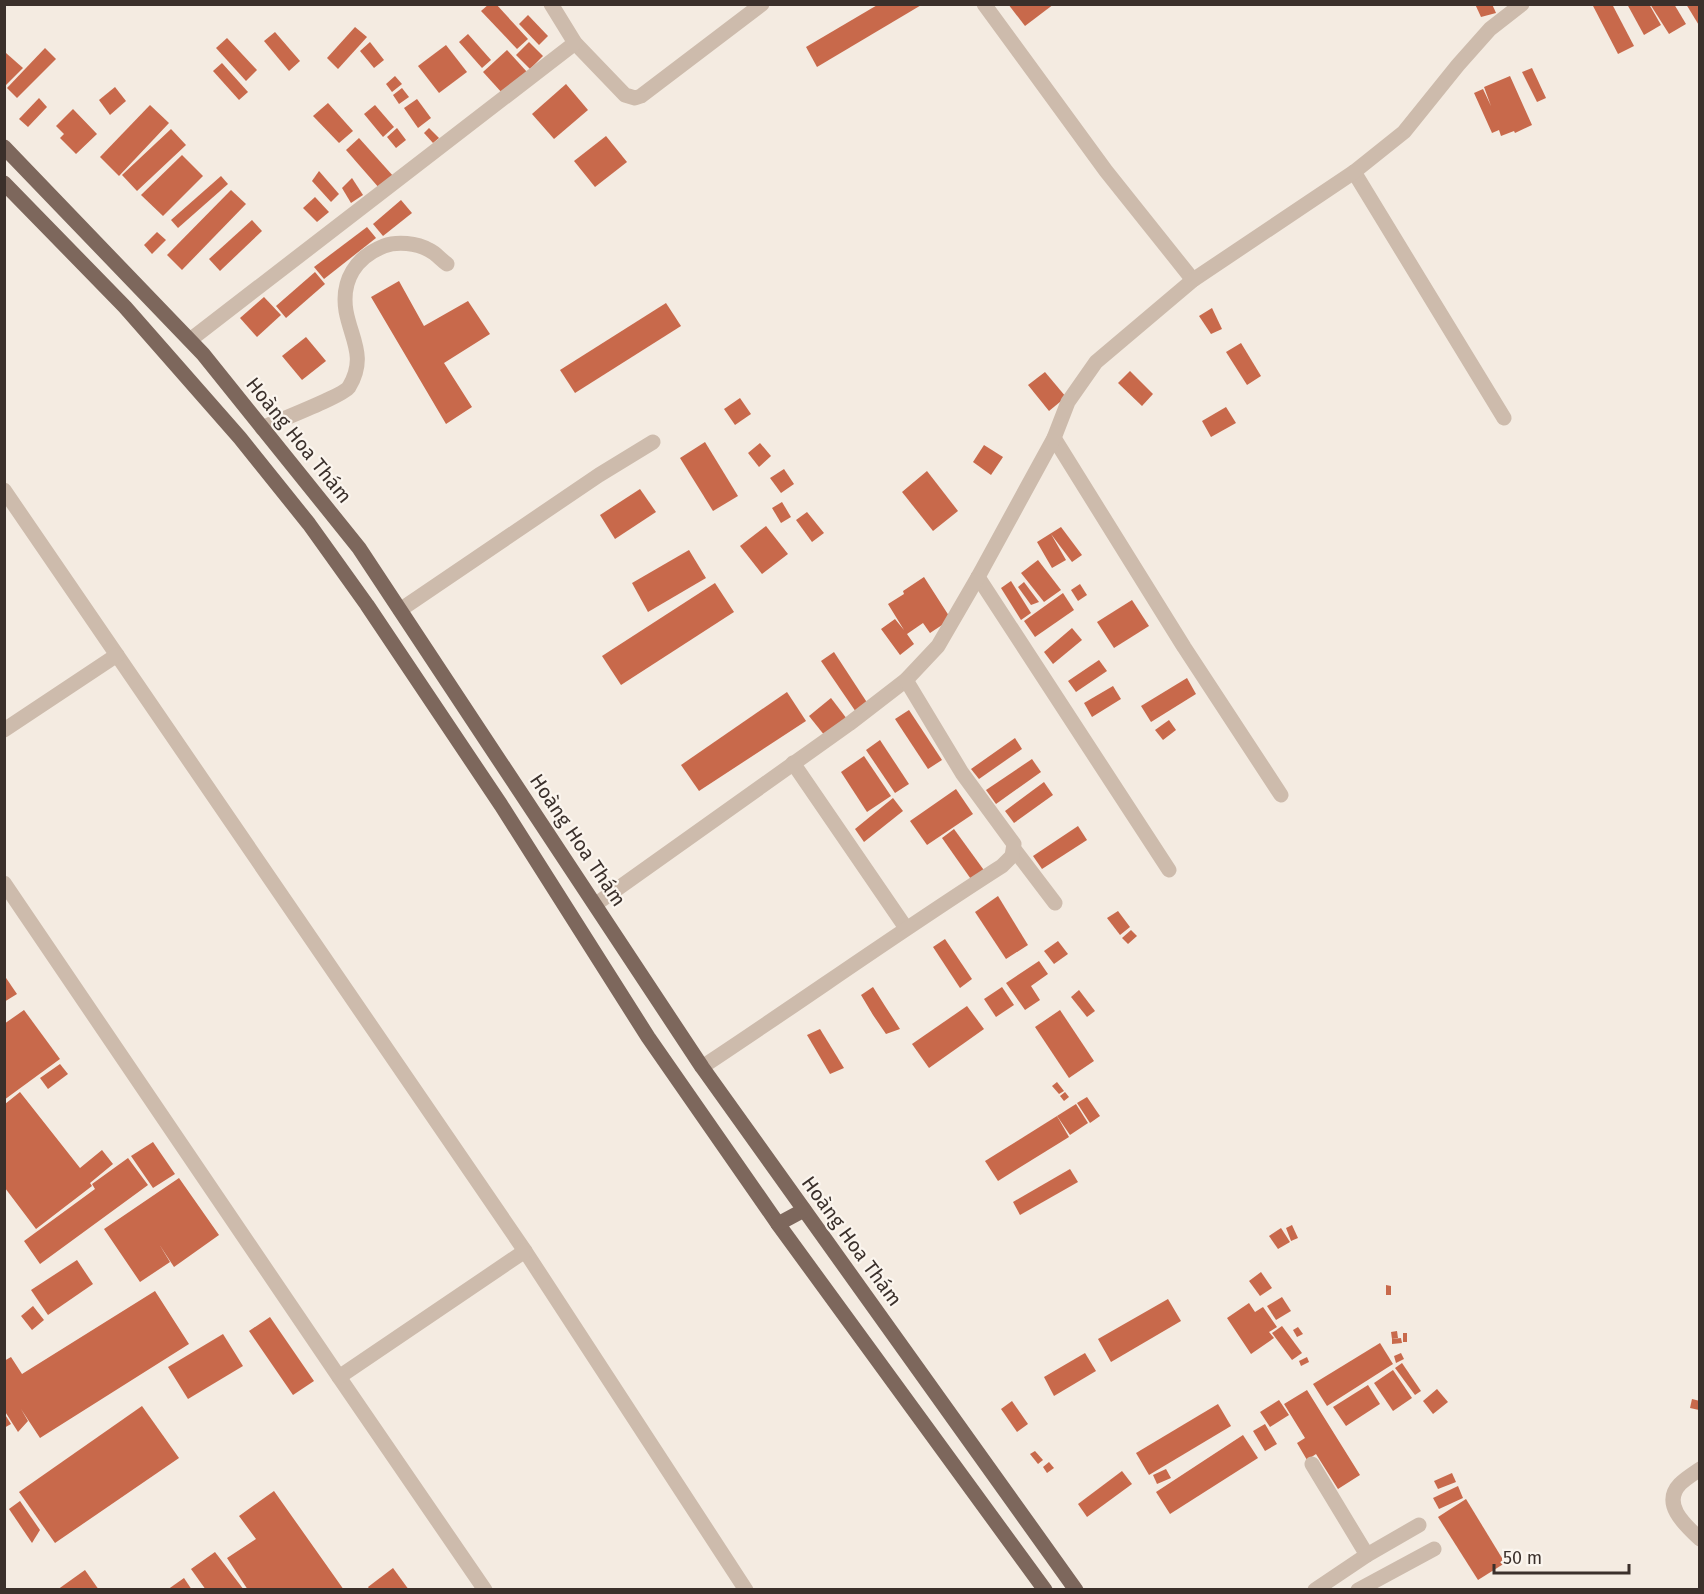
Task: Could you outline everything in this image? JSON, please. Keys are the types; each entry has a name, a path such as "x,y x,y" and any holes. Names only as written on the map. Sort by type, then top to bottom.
{"main road":[{"name":"Hoàng Hoa Thám","path":"4,147 203,354 359,548 702,1067 1076,1590"},
{"path":"4,183 125,308 240,438 309,524 367,605 501,805 648,1037 778,1224 1045,1590"},
{"path":"181,372 203,354"},
{"path":"778,1224 804,1210"}],"street":[{"path":"551,4 575,43 625,95 635,98 641,96 762,4"},
{"path":"984,4 1106,171 1193,280"},
{"path":"596,904 906,680 938,646 1054,438 1068,402 1096,362 1193,280 1354,172 1404,132 1490,29 1522,4"},
{"path":"190,340 575,43"},
{"path":"1354,172 1504,418"},
{"path":"262,428 348,390 354,377 357,344 346,310 346,288 357,262 372,250 388,244 402,244 416,245 429,250 447,264"},
{"path":"1054,438 1184,647 1281,795"},
{"path":"400,610 599,475 653,442"},
{"path":"4,490 525,1251 746,1590"},
{"path":"978,577 1169,870"},
{"path":"4,730 117,655"},
{"path":"702,1067 807,998 906,928 1002,866 1012,856 1014,844 962,773 906,680"},
{"path":"793,763 906,928"},
{"path":"1014,849 1055,903"},
{"path":"4,883 485,1590"},
{"path":"339,1377 525,1251"},
{"path":"1312,1464 1367,1555"},
{"path":"1700,1469 1681,1483 1672,1499 1674,1509 1680,1519 1700,1539"},
{"path":"1315,1590 1367,1555 1419,1525"},
{"path":"1358,1590 1384,1583 1434,1549"}],"building":[{"path":"489,4 496,4 528,39 517,49 481,11"},
{"path":"879,4 923,4 817,67 806,47"},
{"path":"1008,4 1054,4 1025,26"},
{"path":"1475,4 1492,4 1496,13 1481,17"},
{"path":"1592,4 1612,4 1634,46 1618,54"},
{"path":"1627,4 1649,4 1661,25 1644,35"},
{"path":"1650,4 1674,4 1686,24 1669,34"},
{"path":"1686,4 1700,4 1700,27"},
{"path":"528,15 548,36 539,45 519,24"},
{"path":"355,27 367,37 338,69 327,58"},
{"path":"275,32 300,61 289,71 264,41"},
{"path":"468,34 491,60 482,68 459,42"},
{"path":"227,38 257,70 246,81 216,48"},
{"path":"370,42 384,60 374,68 360,51"},
{"path":"529,42 543,56 530,69 516,55"},
{"path":"446,45 467,72 439,93 418,66"},
{"path":"45,48 56,59 17,98 7,88"},
{"path":"507,50 527,72 503,94 483,72"},
{"path":"6,53 23,68 4,87 4,54"},
{"path":"222,63 248,92 239,100 213,71"},
{"path":"1532,68 1546,98 1537,102 1522,72"},
{"path":"395,76 402,84 392,92 386,84"},
{"path":"1510,76 1532,125 1515,133 1514,131 1501,136 1499,130 1492,133 1474,93 1483,89 1491,106 1484,87"},
{"path":"566,84 588,110 554,139 532,114"},
{"path":"115,87 126,101 110,115 99,100"},
{"path":"402,88 409,97 399,104 393,95"},
{"path":"39,98 47,107 28,127 19,119"},
{"path":"417,99 431,118 418,128 404,108"},
{"path":"328,103 353,131 339,143 313,116"},
{"path":"150,105 169,123 119,176 100,157"},
{"path":"375,105 394,127 383,137 364,114"},
{"path":"73,109 97,134 76,154 60,138 64,134 56,126"},
{"path":"397,128 406,140 396,148 387,137"},
{"path":"429,128 439,138 433,143 424,133"},
{"path":"171,129 186,145 137,191 122,175"},
{"path":"606,136 627,162 595,187 574,161"},
{"path":"359,138 394,177 380,189 346,150"},
{"path":"182,155 203,176 163,216 141,195"},
{"path":"319,171 339,194 331,202 312,181"},
{"path":"221,176 228,184 178,228 171,220"},
{"path":"352,178 363,195 351,203 342,188"},
{"path":"231,190 246,204 182,270 167,255"},
{"path":"315,197 329,212 317,222 303,208"},
{"path":"401,200 412,213 383,236 373,224"},
{"path":"252,220 262,231 220,271 209,259"},
{"path":"367,227 376,238 324,279 314,267"},
{"path":"157,232 166,240 152,254 144,245"},
{"path":"315,272 325,284 286,318 276,306"},
{"path":"399,281 424,326 468,301 490,334 444,363 472,407 446,424 371,297"},
{"path":"264,297 281,315 257,337 240,318"},
{"path":"666,303 681,326 575,393 560,370"},
{"path":"1212,308 1222,329 1211,334 1199,316"},
{"path":"306,337 326,361 302,380 282,356"},
{"path":"1241,343 1261,376 1247,385 1226,352"},
{"path":"1130,371 1153,394 1142,406 1118,383"},
{"path":"1045,372 1066,397 1049,411 1028,385"},
{"path":"740,398 751,414 735,425 724,409"},
{"path":"1226,407 1236,423 1211,437 1202,421"},
{"path":"705,442 738,496 713,511 680,458"},
{"path":"760,443 771,456 759,467 748,453"},
{"path":"984,445 1003,457 991,475 973,462"},
{"path":"784,469 794,484 781,493 770,478"},
{"path":"927,471 958,511 933,531 902,492"},
{"path":"640,489 656,512 615,539 600,515"},
{"path":"782,502 791,517 781,523 772,508"},
{"path":"807,512 824,533 812,542 796,520"},
{"path":"766,526 788,554 762,574 740,546"},
{"path":"1061,527 1082,555 1072,562 1051,534 1066,560 1052,568 1037,542"},
{"path":"689,550 706,578 648,612 632,583"},
{"path":"1038,560 1061,590 1044,602 1021,573"},
{"path":"924,577 951,619 930,633 923,623 907,634 914,644 900,655 881,629 895,619 904,630 888,604"},
{"path":"1011,581 1031,613 1021,620 1001,588"},
{"path":"1024,582 1039,602 1031,605 1018,587"},
{"path":"715,583 734,612 621,685 602,656"},
{"path":"1080,584 1087,595 1078,601 1071,590"},
{"path":"1063,593 1074,610 1035,637 1024,621"},
{"path":"1132,600 1149,626 1114,648 1097,622"},
{"path":"1072,628 1082,640 1053,664 1044,652"},
{"path":"834,652 868,704 856,712 821,661"},
{"path":"1099,660 1107,671 1076,692 1068,681"},
{"path":"1187,678 1196,694 1151,722 1141,706"},
{"path":"1113,686 1121,699 1092,717 1084,703"},
{"path":"787,692 806,721 699,791 681,765"},
{"path":"831,698 847,719 825,736 809,716"},
{"path":"909,710 942,760 928,769 895,719"},
{"path":"1169,720 1176,730 1163,740 1155,730"},
{"path":"1015,738 1022,749 979,779 971,769"},
{"path":"880,740 909,784 895,793 866,750"},
{"path":"864,756 891,796 867,812 841,772"},
{"path":"1032,759 1041,772 996,804 986,790"},
{"path":"1044,782 1053,795 1014,823 1005,811"},
{"path":"956,789 973,814 927,845 910,821"},
{"path":"893,798 903,811 864,842 855,829"},
{"path":"1078,826 1087,840 1042,869 1033,856"},
{"path":"954,829 986,873 973,882 942,838"},
{"path":"998,896 1028,945 1006,959 975,912"},
{"path":"1118,911 1130,927 1120,935 1107,918"},
{"path":"1131,930 1137,936 1128,944 1122,938"},
{"path":"945,939 972,979 960,988 933,947"},
{"path":"1058,941 1068,954 1054,964 1044,951"},
{"path":"1039,961 1048,974 1031,986 1040,1000 1025,1010 1006,983"},
{"path":"4,975 17,994 4,1002"},
{"path":"873,987 900,1029 886,1034 873,1015 861,995"},
{"path":"1002,987 1014,1005 996,1017 984,999"},
{"path":"1079,990 1095,1011 1087,1017 1071,997"},
{"path":"967,1006 984,1029 929,1068 912,1044"},
{"path":"24,1010 60,1059 4,1100 4,1024"},
{"path":"1060,1010 1094,1061 1069,1078 1035,1027"},
{"path":"820,1029 844,1068 830,1074 807,1035"},
{"path":"60,1064 68,1074 48,1089 40,1078"},
{"path":"1057,1082 1064,1091 1059,1094 1052,1086"},
{"path":"20,1092 80,1168 102,1150 113,1164 90,1183 92,1186 36,1229 5,1188 5,1104"},
{"path":"1065,1092 1069,1097 1064,1101 1060,1096"},
{"path":"1087,1097 1100,1116 1090,1123 1077,1103"},
{"path":"1076,1104 1088,1123 1070,1135 1057,1116"},
{"path":"1057,1116 1069,1137 998,1181 985,1161"},
{"path":"153,1142 175,1174 153,1188 131,1156"},
{"path":"128,1158 148,1185 40,1264 24,1241 95,1189 92,1184"},
{"path":"1070,1169 1078,1182 1020,1215 1013,1202"},
{"path":"179,1178 219,1235 174,1267 159,1244 170,1262 140,1282 104,1229"},
{"path":"1292,1225 1298,1238 1291,1241 1286,1228"},
{"path":"1281,1228 1290,1242 1278,1249 1269,1236"},
{"path":"77,1260 93,1284 48,1315 31,1290"},
{"path":"1261,1272 1272,1288 1260,1296 1249,1281"},
{"path":"1386,1285 1391,1286 1391,1295 1386,1295"},
{"path":"155,1291 189,1344 40,1438 21,1409 28,1421 18,1432 4,1410 4,1361 11,1357 22,1374"},
{"path":"1282,1297 1291,1311 1276,1320 1267,1306"},
{"path":"1168,1299 1181,1321 1111,1362 1098,1339"},
{"path":"1249,1303 1255,1312 1263,1307 1277,1327 1269,1332 1274,1338 1251,1354 1227,1318"},
{"path":"33,1306 44,1320 32,1330 21,1316"},
{"path":"270,1317 314,1381 293,1395 249,1331"},
{"path":"1282,1326 1302,1353 1292,1360 1272,1333"},
{"path":"1298,1327 1303,1334 1297,1337 1293,1330"},
{"path":"1397,1331 1398,1338 1392,1339 1391,1332"},
{"path":"1403,1333 1407,1333 1407,1342 1403,1342"},
{"path":"223,1334 243,1366 188,1399 168,1367"},
{"path":"1401,1338 1402,1343 1392,1344 1392,1339"},
{"path":"1380,1343 1393,1364 1327,1406 1313,1384"},
{"path":"1085,1353 1096,1371 1054,1396 1044,1377"},
{"path":"1401,1353 1404,1359 1396,1363 1394,1356"},
{"path":"1307,1357 1309,1362 1301,1366 1299,1361"},
{"path":"1402,1363 1421,1391 1415,1395 1395,1368"},
{"path":"1393,1370 1412,1398 1393,1411 1374,1383"},
{"path":"1368,1385 1380,1404 1346,1426 1333,1407"},
{"path":"1437,1389 1448,1402 1433,1414 1423,1401"},
{"path":"1307,1390 1360,1475 1338,1489 1316,1454 1307,1460 1297,1443 1305,1438 1284,1404"},
{"path":"1692,1399 1700,1401 1699,1410 1690,1408"},
{"path":"1279,1400 1289,1415 1270,1427 1260,1412"},
{"path":"1012,1401 1028,1424 1017,1432 1001,1409"},
{"path":"1218,1404 1231,1426 1149,1475 1136,1453"},
{"path":"142,1406 179,1458 55,1543 19,1492"},
{"path":"4,1413 11,1424 4,1428"},
{"path":"1265,1424 1277,1444 1265,1451 1253,1431"},
{"path":"1243,1435 1258,1458 1170,1514 1156,1492"},
{"path":"1035,1451 1043,1460 1038,1464 1030,1454"},
{"path":"1049,1462 1054,1468 1047,1473 1043,1467"},
{"path":"1166,1469 1171,1478 1157,1484 1153,1475"},
{"path":"1122,1471 1132,1484 1087,1517 1078,1504"},
{"path":"1452,1473 1456,1482 1438,1489 1434,1481"},
{"path":"1458,1486 1463,1498 1439,1509 1433,1498"},
{"path":"274,1491 344,1590 248,1590 227,1558 256,1539 239,1516"},
{"path":"1466,1499 1505,1563 1478,1580 1438,1517"},
{"path":"20,1501 40,1530 32,1543 9,1509"},
{"path":"215,1552 244,1590 206,1590 191,1569"},
{"path":"393,1568 409,1590 370,1590 368,1587"},
{"path":"85,1570 99,1590 57,1590"},
{"path":"184,1578 192,1590 167,1590"}]}
